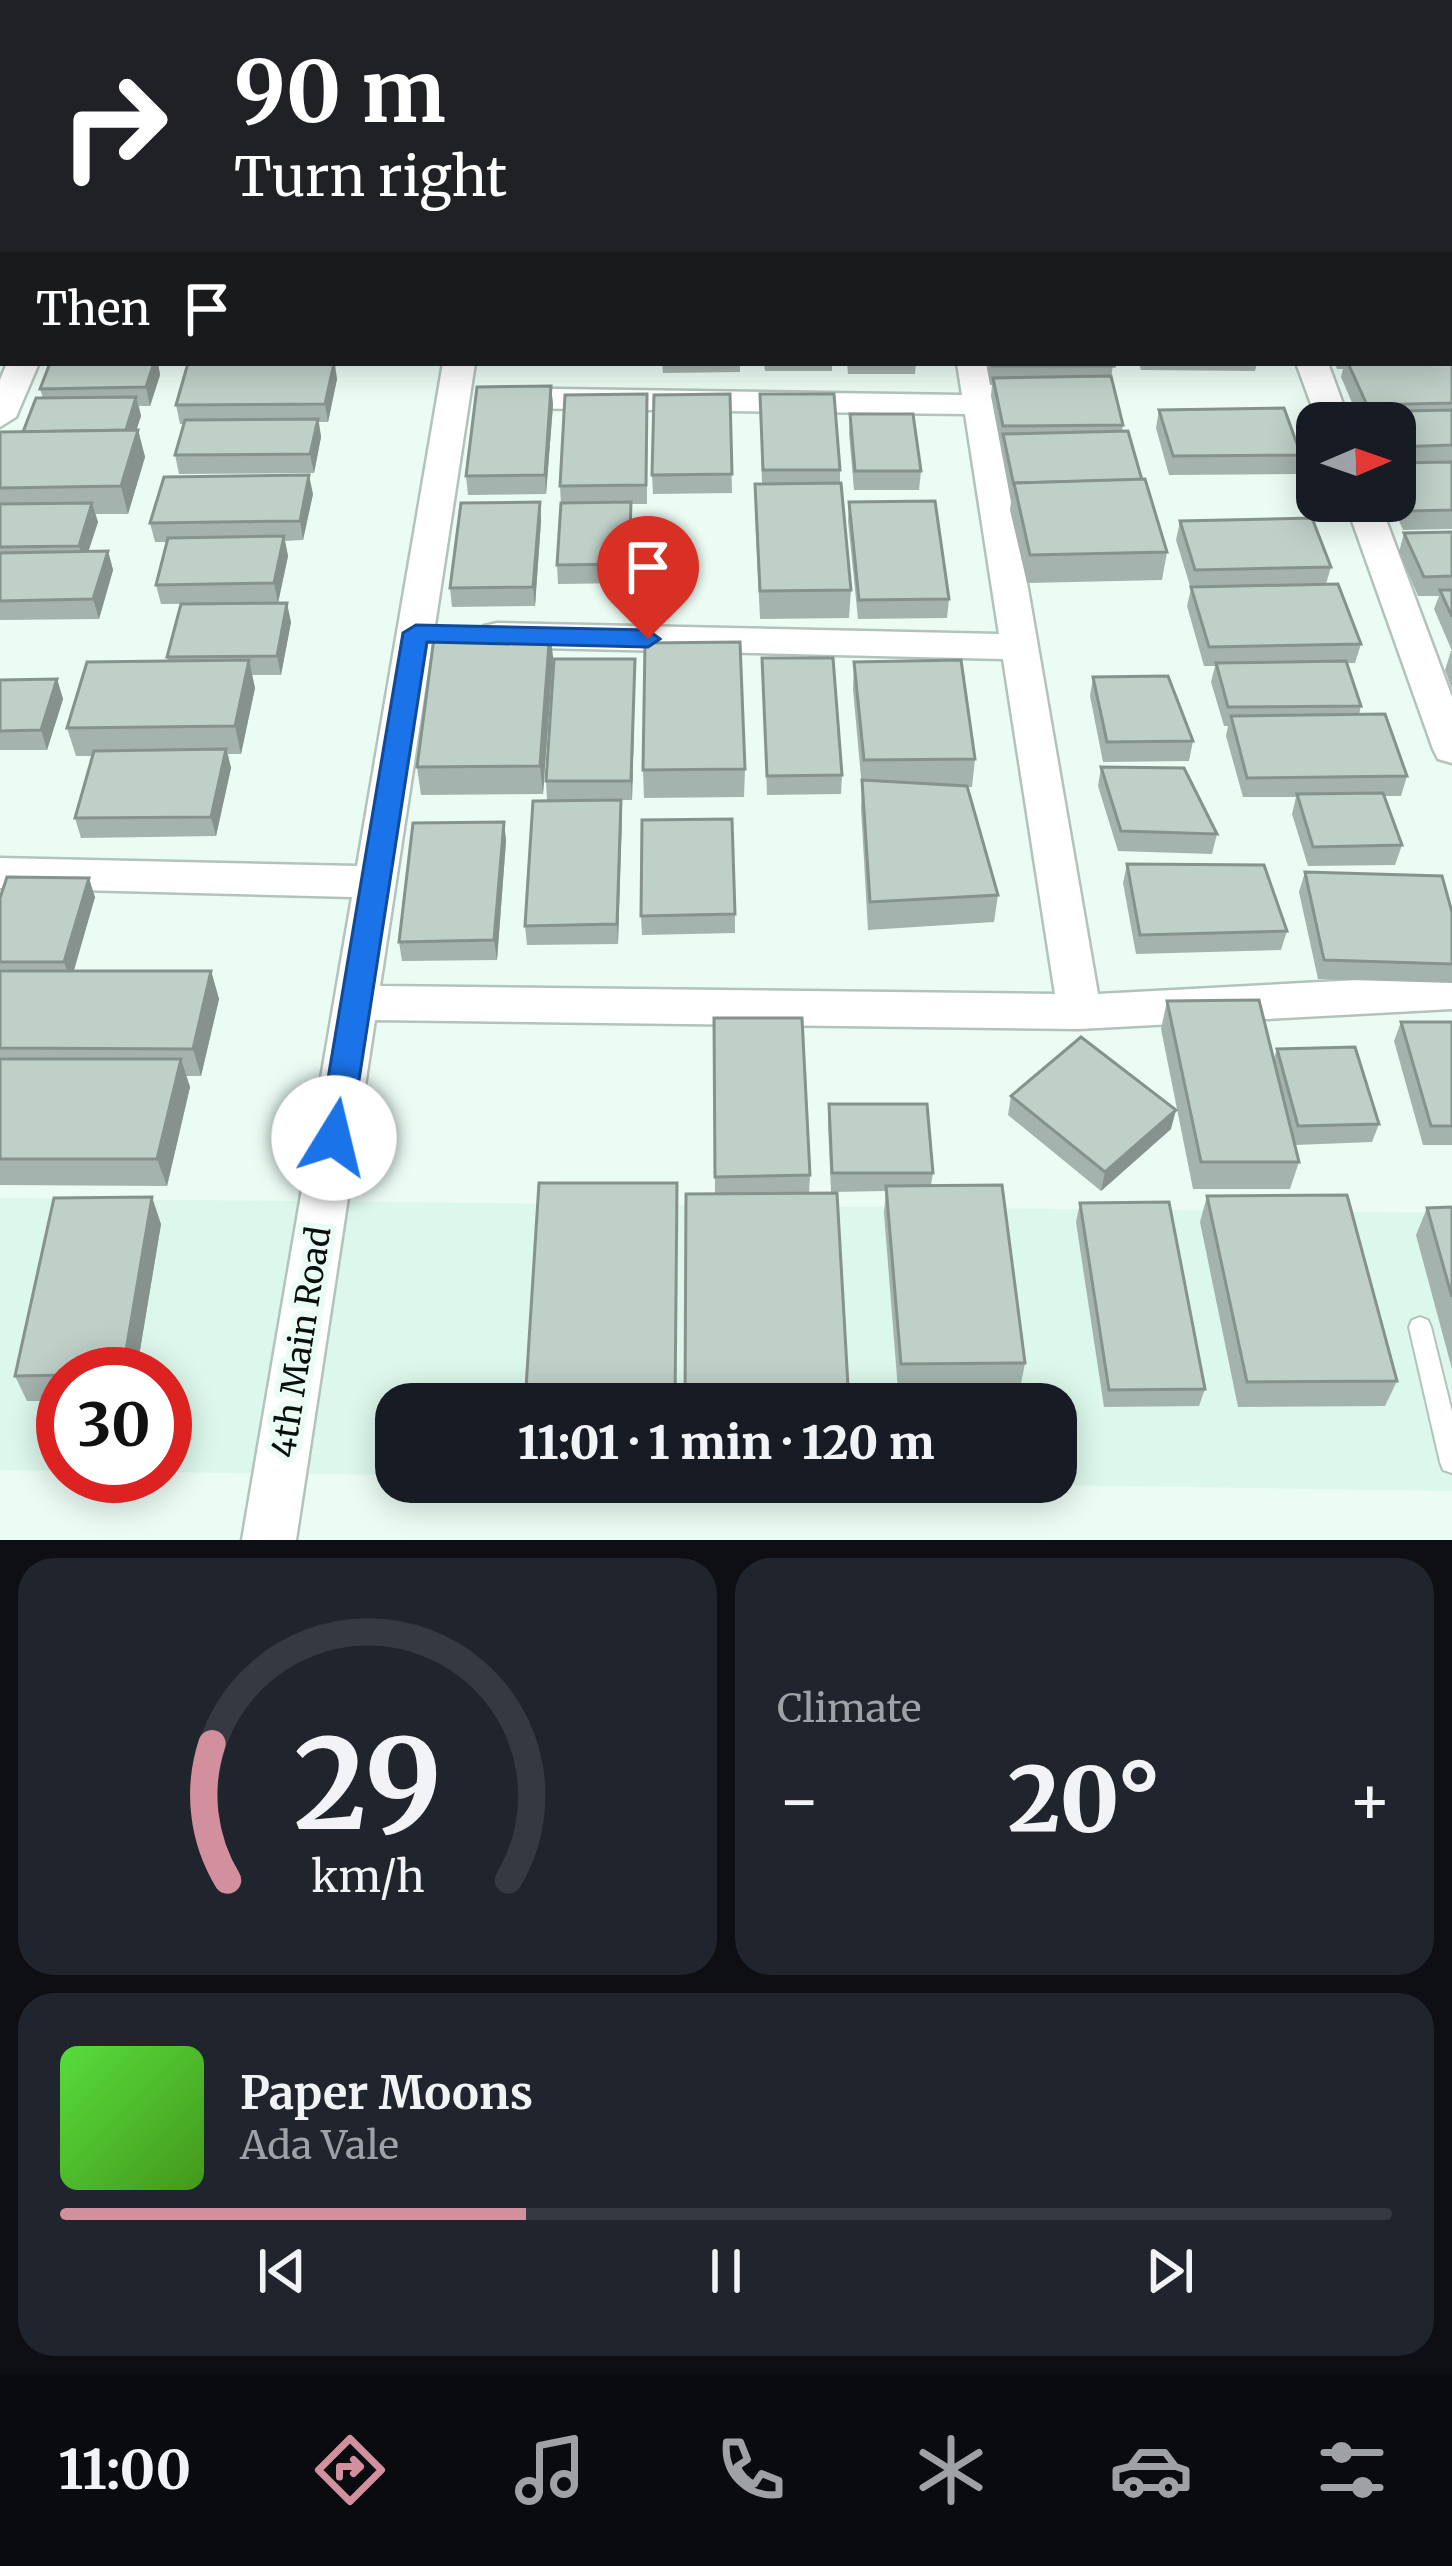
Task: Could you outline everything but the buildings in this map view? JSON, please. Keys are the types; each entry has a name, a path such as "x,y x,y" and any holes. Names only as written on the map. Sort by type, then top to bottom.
{"street":[{"path":"974,366 1079,1012"},
{"path":"1313,366 1326,402"},
{"path":"0,417 14,371"},
{"path":"456,380 980,405"},
{"name":"4th Main Road","path":"269,1540 456,380"},
{"path":"1370,522 1452,749"},
{"path":"416,633 1019,647"},
{"path":"0,873 376,882"},
{"path":"356,1003 1079,1012 1452,992"}],"lane":[{"path":"1420,1327 1452,1462"}],"shaded area":[{"path":"0,1198 1452,1213 1452,1491 1077,1485 1077,1383 375,1383 375,1475 192,1472 192,1347 36,1347 36,1471 0,1470"}],"route":[{"path":"334,1138 416,633 648,639"}]}
